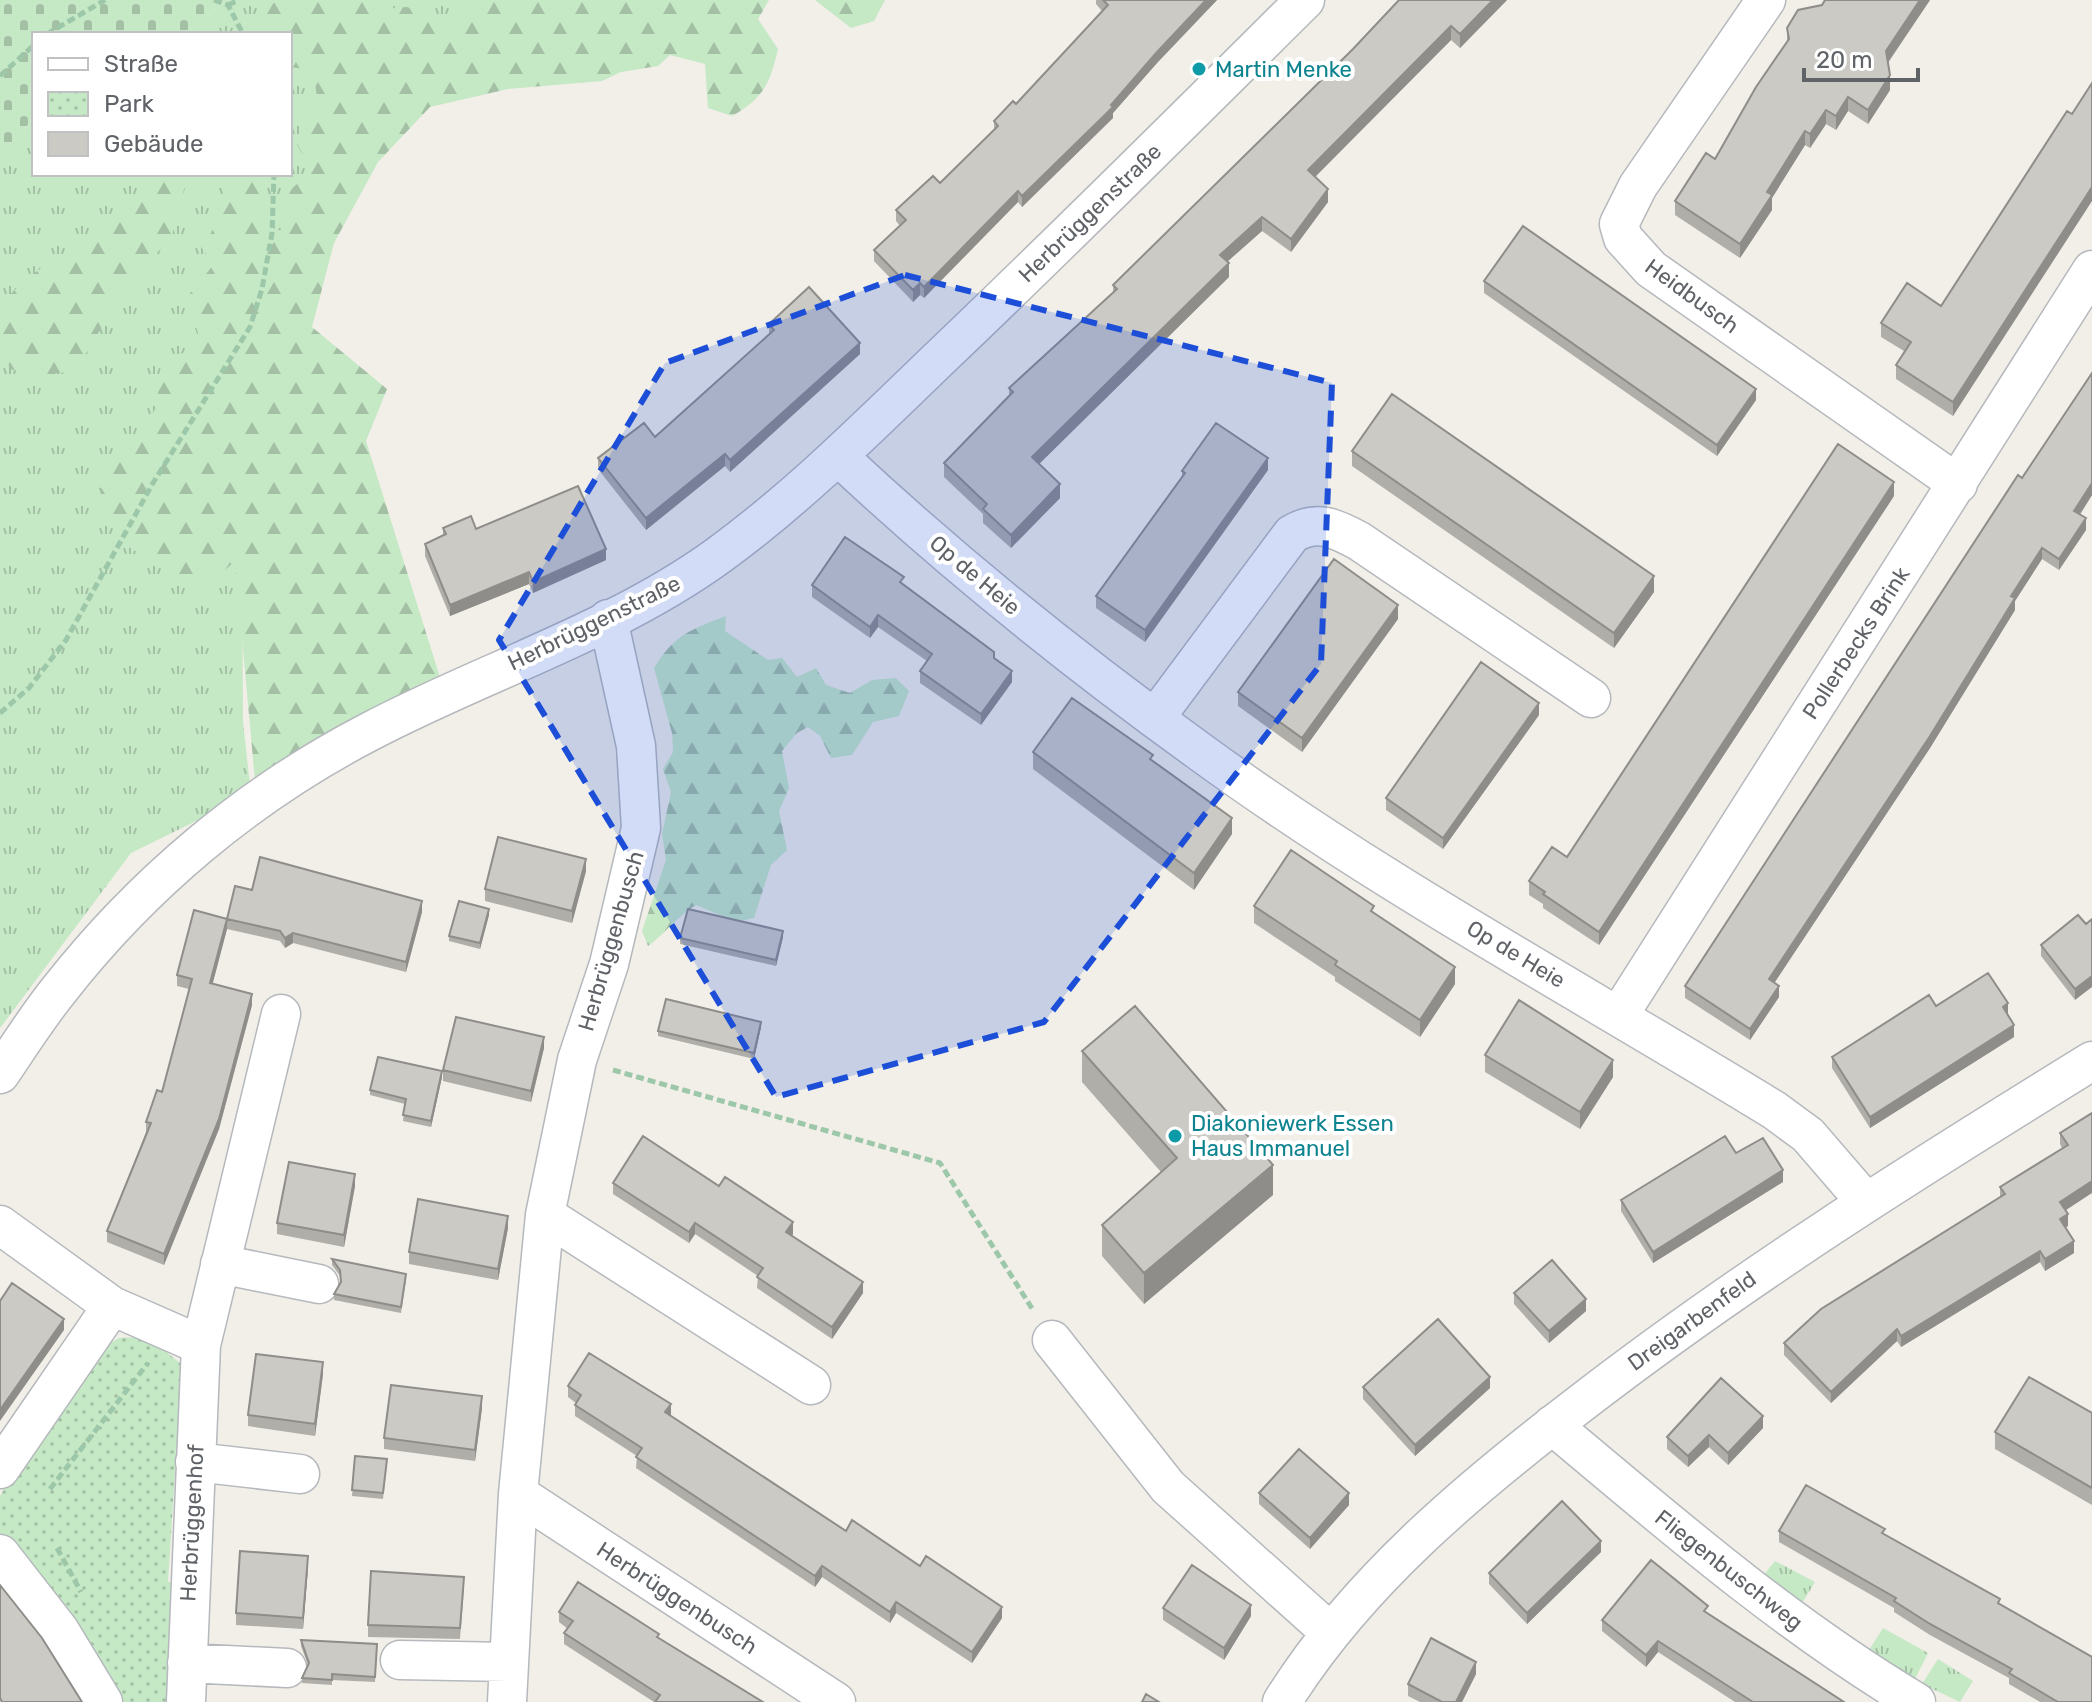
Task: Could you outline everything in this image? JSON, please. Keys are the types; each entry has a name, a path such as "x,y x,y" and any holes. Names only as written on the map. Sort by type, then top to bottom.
{"street":[{"name":"Herbrüggenstraße","path":"0,1074 59,989 152,887 218,828 309,765 369,732 669,589 719,555 838,456 1112,193 1305,0"},
{"name":"Heidbusch","path":"1766,0 1638,186 1619,224 1623,238 1651,269 1958,484"},
{"name":"Pollerbecks Brink","path":"1619,1015 2092,270"},
{"name":"Op de Heie","path":"838,456 1046,636 1155,718 1331,840 1619,1015 1808,1135 1865,1201"},
{"path":"1155,718 1292,534 1306,525 1321,525 1359,541 1591,698"},
{"name":"Herbrüggenbusch","path":"507,1702 518,1494 545,1215 577,1060 609,964 641,828 641,787 632,717 608,619"},
{"name":"Herbrüggenhof","path":"186,1702 195,1462 188,1338 220,1264 281,1014"},
{"name":"Dreigarbenfeld","path":"1282,1702 1331,1633 1467,1494 1552,1425 1682,1326 1865,1201 2092,1061"},
{"path":"545,1215 811,1385"},
{"path":"0,1225 112,1306 188,1338"},
{"path":"220,1264 319,1284"},
{"path":"0,1469 112,1306"},
{"path":"1052,1340 1168,1487 1331,1633"},
{"name":"Fliegenbuschweg","path":"1552,1425 1787,1618 1916,1702"},
{"path":"195,1462 300,1474"},
{"name":"Herbrüggenbusch","path":"518,1494 836,1702"},
{"path":"0,1554 60,1631 103,1702"},
{"path":"400,1660 509,1662"},
{"path":"187,1663 287,1668"}],"path":[{"path":"50,32 105,0"},
{"path":"218,0 228,5 242,32"},
{"path":"228,5 239,0"},
{"path":"0,76 32,47"},
{"path":"0,713 29,688 66,640 153,483 250,327 262,289 272,233 274,176"},
{"path":"577,1060 940,1163 1052,1340"},
{"path":"50,1489 188,1338"}],"highlighted area":[{"path":"905,275 1332,383 1321,664 1044,1022 776,1097 499,640 665,363"}],"green space":[{"path":"0,0 228,0 186,32 32,32 32,120 0,155"},
{"path":"228,0 585,0 360,79 241,405 243,722 251,794 131,853 0,1028 0,155 32,120 32,176 292,176 292,32 186,32"},
{"path":"312,0 364,0 373,9 407,7 445,20 463,21 489,0 769,0 758,19 778,49 772,71 759,96 732,116 708,108 705,64 670,55 658,66 621,72 602,81 508,89 430,107 378,162 334,243 312,327 387,389 366,441 443,687 256,792 235,561 213,581 196,581 168,570 120,542 105,506 100,483 116,450 146,430 157,404 160,369 200,341 188,296 214,264 201,247 215,225 223,199 223,181 215,176 269,176 267,185 256,198 258,212 268,225 287,232 288,192 306,176 307,161 297,145 304,110 317,98 315,82 305,69 292,67 292,32 268,32 258,11 268,3 307,3"},
{"path":"815,0 885,0 874,21 851,28"},
{"path":"150,176 187,176 171,239 112,297 105,321 89,350 67,372 38,376 10,369 0,322 6,300 35,272 127,217 145,191"},
{"path":"726,616 725,631 768,660 782,658 797,677 816,668 826,685 850,693 872,680 896,678 909,691 899,716 873,722 852,755 831,758 820,736 808,727 797,733 782,751 789,788 779,811 787,850 771,865 754,918 736,922 696,905 648,946 642,931 666,860 662,834 671,792 663,769 673,752 672,733 654,668 684,634"},
{"path":"137,1337 160,1347 186,1368 179,1410 168,1582 178,1582 171,1702 121,1702 68,1617 0,1533 0,1496 5,1487 105,1346 119,1338"},
{"path":"1775,1561 1815,1582 1801,1605 1763,1576"},
{"path":"1883,1628 1928,1653 1915,1679 1869,1650"},
{"path":"1938,1659 1973,1681 1960,1702 1922,1684"}],"building":[{"path":"1103,0 1206,0 1157,52 1111,105 1113,107 1022,196 1018,191 924,287 920,283 913,290 874,250 906,220 896,210 933,176 940,183 998,126 994,121 1013,101 1016,104 1108,5"},
{"path":"1399,0 1493,0 1460,34 1451,26 1308,170 1328,189 1291,239 1262,217 1220,255 1229,263 1032,457 1060,484 1011,535 983,509 987,504 944,463 1013,392 1009,388 1117,289 1113,285"},
{"path":"1825,0 1920,0 1886,51 1890,75 1868,110 1848,97 1836,116 1826,110 1810,134 1805,131 1767,192 1772,195 1740,244 1675,201 1706,153 1715,159 1756,87 1789,39 1787,28 1798,10 1822,5"},
{"path":"2092,83 2092,187 1953,402 1896,365 1911,342 1881,323 1907,283 1941,306 2067,111 2072,114"},
{"path":"1523,226 1756,389 1717,445 1484,281"},
{"path":"809,287 860,343 730,460 725,454 646,518 598,458 644,423 655,437 774,330 769,324"},
{"path":"2092,373 2092,483 2074,511 2086,518 2059,559 2042,548 1930,736 1769,979 1779,986 1750,1029 1685,986 2018,475 2022,478"},
{"path":"1392,394 1654,576 1614,633 1352,451"},
{"path":"1216,423 1268,458 1145,630 1096,596 1185,473 1182,471"},
{"path":"1838,444 1894,482 1599,932 1529,881 1552,847 1567,857"},
{"path":"578,486 606,549 533,582 529,572 450,605 425,544 446,534 443,528 471,516 476,529"},
{"path":"845,537 904,577 900,582 994,652 994,658 1012,671 981,714 920,671 932,654 878,615 870,627 812,585"},
{"path":"1334,559 1398,605 1302,738 1238,692"},
{"path":"1481,662 1539,703 1443,838 1386,798"},
{"path":"1072,698 1153,755 1150,759 1232,818 1194,873 1033,752"},
{"path":"498,837 586,859 572,911 485,889"},
{"path":"1291,850 1374,906 1371,911 1455,967 1420,1020 1335,965 1337,961 1254,906"},
{"path":"260,857 422,901 406,962 293,933 285,938 280,931 227,919 235,886 252,890"},
{"path":"459,901 489,909 480,943 449,936"},
{"path":"688,909 783,931 776,960 680,938"},
{"path":"194,910 227,919 210,983 252,994 219,1119 164,1254 107,1231 151,1123 146,1122 157,1090 162,1092 192,979 177,975"},
{"path":"2078,915 2086,924 2092,919 2092,976 2075,989 2041,945"},
{"path":"1988,973 2008,1003 2003,1007 2014,1025 1870,1117 1832,1057 1929,995 1936,1006"},
{"path":"666,999 761,1022 754,1053 658,1031"},
{"path":"1519,1000 1613,1060 1580,1112 1485,1055"},
{"name":"Diakoniewerk Essen Haus Immanuel","path":"1135,1006 1273,1165 1144,1273 1102,1225 1177,1158 1082,1051"},
{"path":"456,1017 544,1037 531,1091 443,1070"},
{"path":"378,1057 442,1071 431,1121 403,1115 406,1099 370,1090"},
{"path":"2092,1113 2092,1181 2060,1202 2068,1214 2060,1219 2074,1241 2045,1259 2040,1251 1901,1336 1897,1329 1831,1392 1784,1343 1821,1309 2005,1194 2000,1187 2068,1145 2060,1133"},
{"path":"643,1136 719,1186 725,1177 793,1222 786,1232 863,1282 832,1327 757,1277 763,1268 695,1223 689,1232 613,1183"},
{"path":"1725,1136 1736,1153 1763,1138 1783,1170 1653,1252 1621,1200"},
{"path":"289,1162 355,1174 344,1235 277,1223"},
{"path":"418,1199 508,1216 498,1269 409,1252"},
{"path":"332,1259 406,1274 401,1307 334,1294 341,1282 340,1270"},
{"path":"1552,1260 1586,1299 1549,1331 1514,1293"},
{"path":"12,1283 64,1319 0,1410 0,1301"},
{"path":"1438,1319 1490,1377 1415,1445 1363,1387"},
{"path":"589,1353 671,1404 665,1412 846,1531 852,1520 920,1566 926,1556 1002,1607 972,1652 896,1602 890,1612 822,1566 815,1576 636,1457 642,1448 575,1405 581,1395 568,1386"},
{"path":"256,1354 323,1362 315,1424 248,1415"},
{"path":"2029,1377 2092,1413 2092,1488 1995,1432"},
{"path":"1721,1378 1763,1416 1728,1453 1709,1435 1688,1456 1667,1437"},
{"path":"391,1385 482,1396 475,1450 384,1438"},
{"path":"1299,1449 1349,1493 1310,1538 1259,1493"},
{"path":"355,1456 387,1459 383,1493 352,1490"},
{"path":"1806,1485 1885,1529 1882,1533 2000,1599 1998,1603 2092,1657 2092,1702 2058,1702 2009,1673 2012,1669 1930,1624 1894,1601 1896,1598 1779,1531"},
{"path":"1562,1501 1601,1541 1527,1613 1489,1573"},
{"path":"240,1551 308,1556 303,1618 236,1613"},
{"path":"1651,1560 1708,1606 1704,1611 1844,1702 1753,1702 1658,1641 1646,1655 1602,1620"},
{"path":"1192,1565 1251,1605 1224,1648 1163,1608"},
{"path":"371,1571 464,1577 460,1628 368,1625"},
{"path":"578,1582 659,1634 657,1637 763,1702 655,1702 660,1695 564,1633 573,1621 559,1612"},
{"path":"0,1585 42,1638 82,1702 2,1702"},
{"path":"1431,1638 1476,1662 1456,1702 1442,1702 1408,1684"},
{"path":"301,1640 377,1644 375,1677 332,1674 332,1680 302,1678 309,1663"},
{"path":"1146,1694 1159,1702 1142,1702"}],"place":[{"name":"Martin Menke","path":"1199,69"},
{"name":"Diakoniewerk Essen Haus Immanuel","path":"1175,1136"}]}
